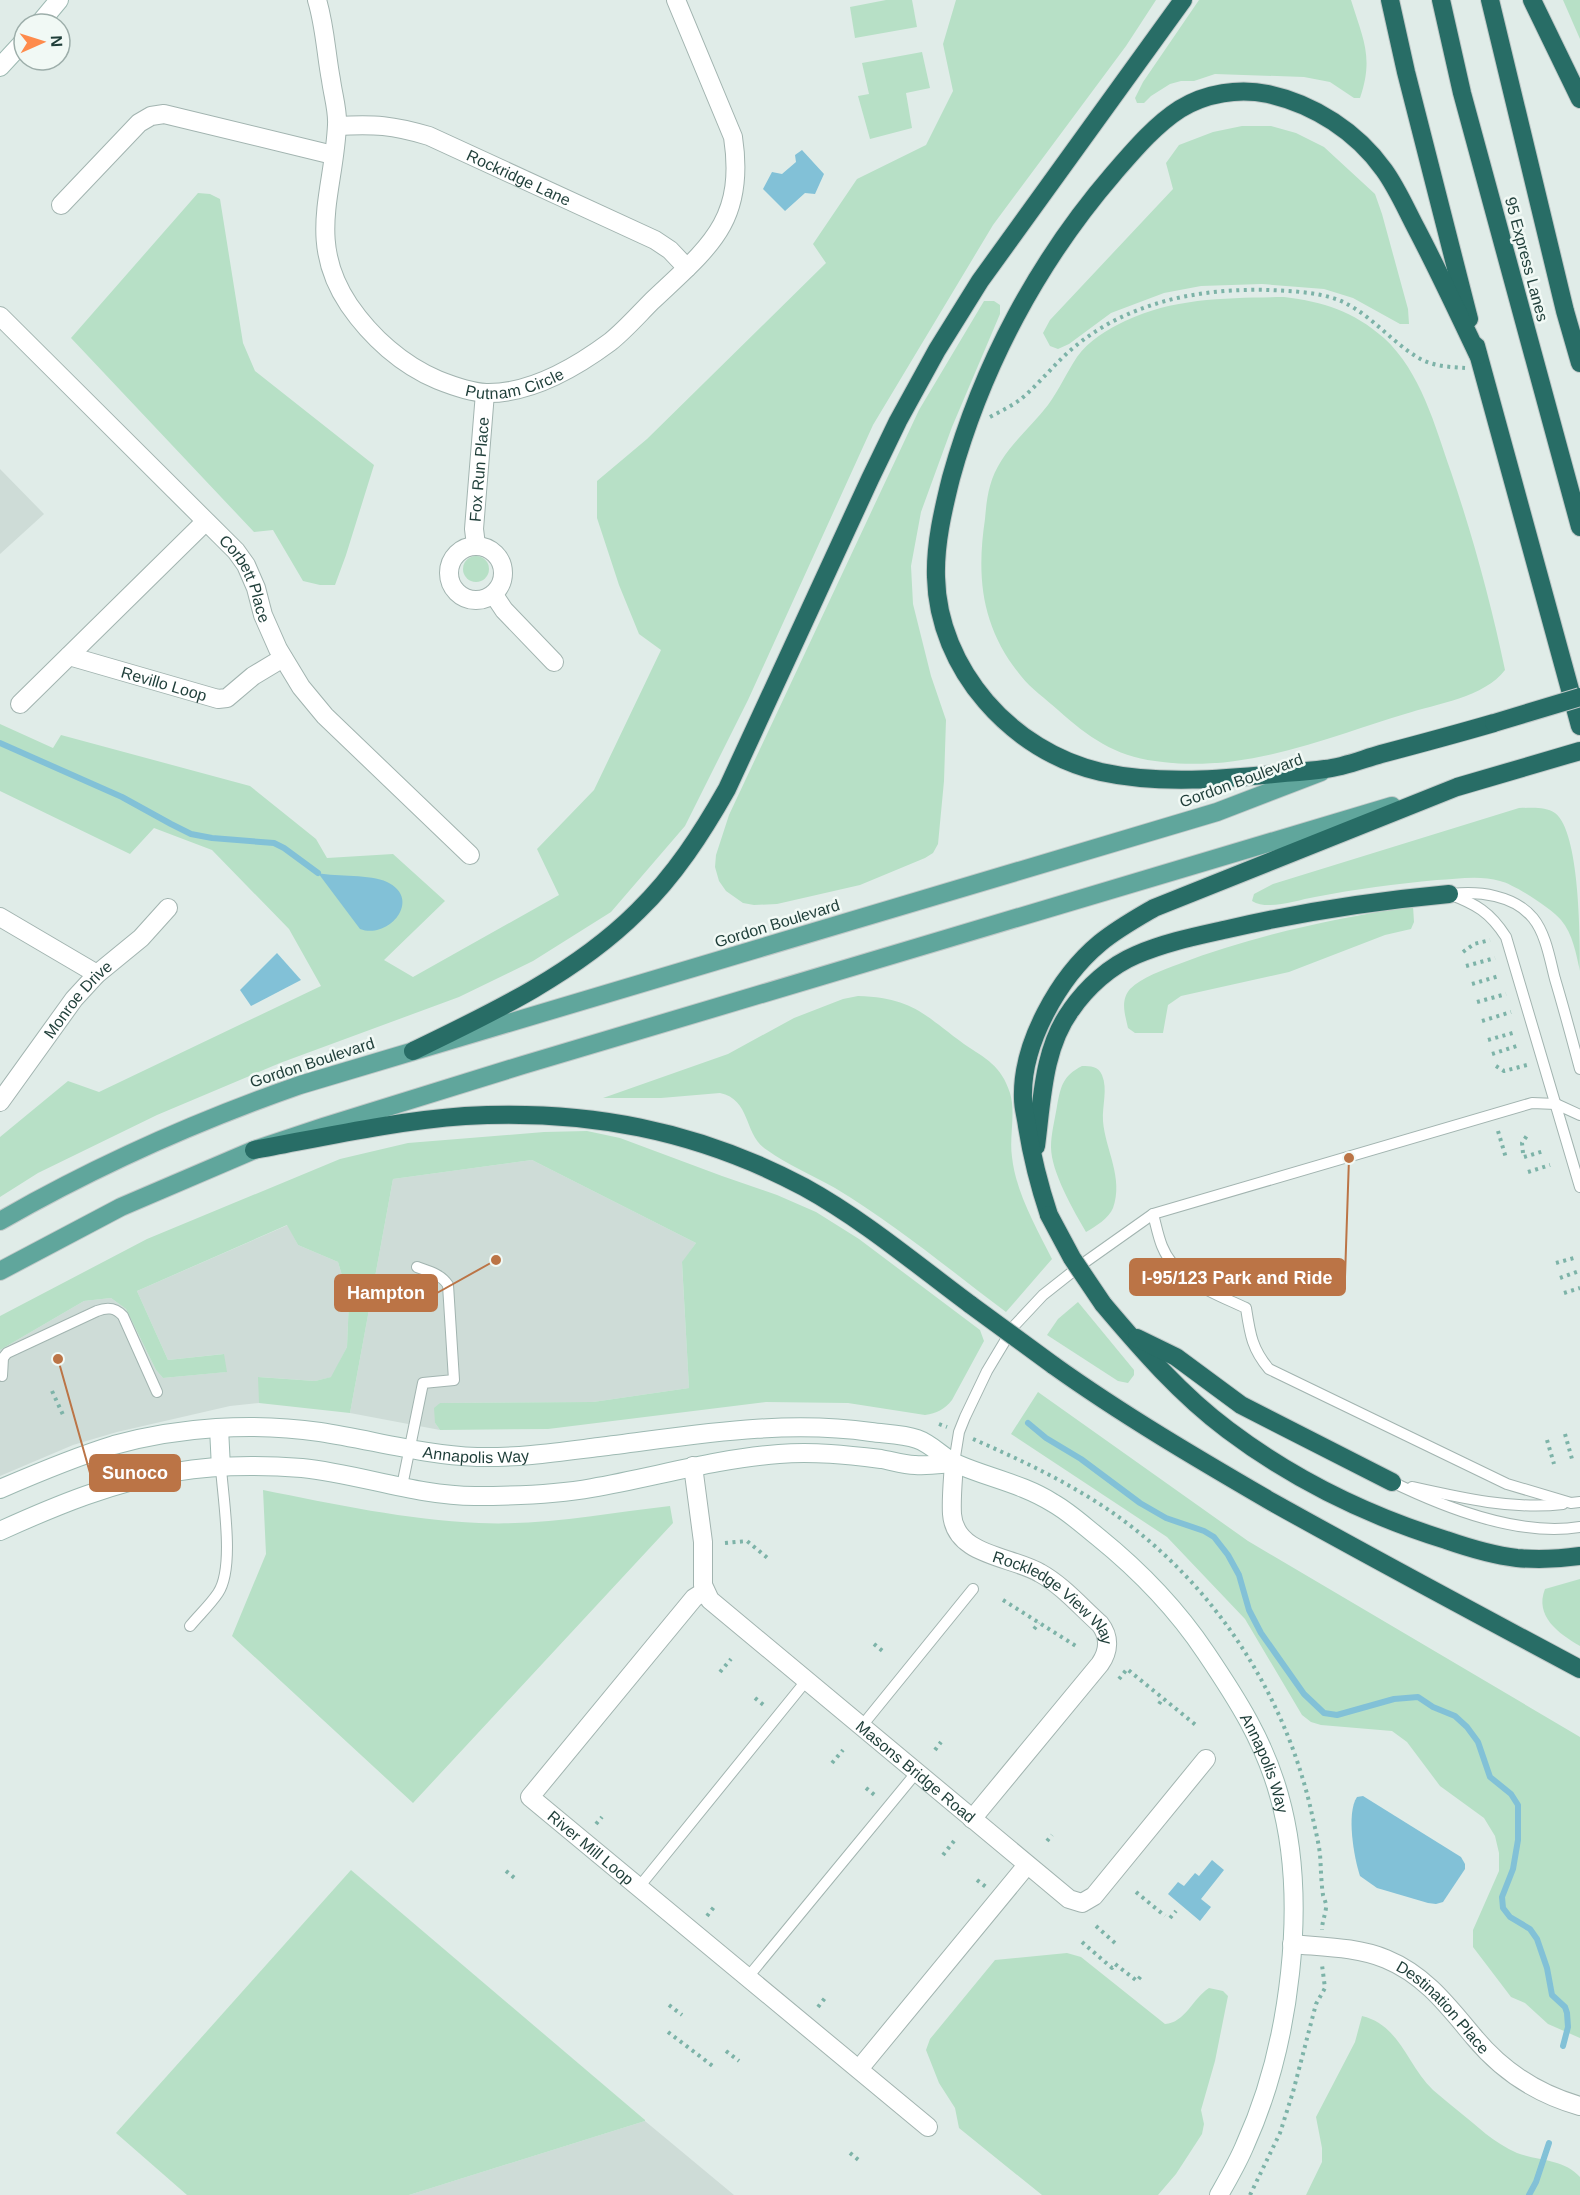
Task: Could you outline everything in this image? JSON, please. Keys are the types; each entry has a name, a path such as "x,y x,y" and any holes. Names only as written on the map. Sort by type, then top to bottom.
{"highway":[{"path":"413,1051 488,1014 543,983 591,951 639,910 704,830 727,789 874,469 937,350 980,281 1183,0"},
{"path":"1390,0 1480,363 1580,726"},
{"name":"95 Express Lanes","path":"1441,0 1462,93 1580,527"},
{"path":"1490,0 1565,311 1580,363"},
{"path":"1532,0 1580,99"},
{"path":"1328,769 1192,780 1131,777 1077,765 1048,752 1022,735 998,715 977,692 960,666 942,621 936,584 937,548 947,495 980,392 1013,320 1042,269 1096,194 1164,120 1194,102 1228,92 1270,95 1303,105 1329,119 1366,148 1386,171 1424,244 1480,363"},
{"name":"Gordon Boulevard","path":"1328,769 1580,697"},
{"path":"1580,751 1457,786 1154,908 1125,924 1081,961 1061,987 1045,1015 1033,1045 1026,1071 1023,1098 1033,1165 1049,1215 1072,1258 1104,1304 1163,1373 1226,1429 1268,1458 1321,1488 1365,1510 1422,1533 1484,1552 1517,1558 1552,1559 1580,1556"},
{"path":"1033,1165 1047,1066 1057,1036 1070,1011 1095,981 1134,956 1174,941 1308,912 1449,894"},
{"path":"254,1150 365,1130 464,1116 550,1115 596,1119 642,1127 694,1141 755,1164 804,1187 850,1215 1080,1384 1213,1468 1315,1526 1580,1669"},
{"path":"1128,1333 1176,1357 1241,1405 1392,1482"}],"main road":[{"name":"Gordon Boulevard","path":"0,1221 62,1187 176,1132 300,1085 1217,812 1328,769"},
{"path":"0,1271 121,1207 254,1150 534,1062 1457,786"}],"street":[{"path":"49,12 59,0"},
{"name":"Putnam Circle","path":"317,0 337,126 326,198 324,230 328,256 336,281 349,304 389,350 428,376 454,387 485,393 515,390 542,382 572,367 610,342 706,250 730,210 737,162 733,137 676,0"},
{"path":"0,67 12,54"},
{"path":"61,205 139,123 151,116 172,115 333,155"},
{"name":"Rockridge Lane","path":"337,126 376,124 400,127 429,136 655,240 687,268"},
{"name":"Corbett Place","path":"0,316 236,551 246,565 256,588 263,615 283,658 301,687 325,716 470,855"},
{"name":"Fox Run Place","path":"476,545 474,528 485,393"},
{"path":"20,704 205,522"},
{"name":"Fox Run Place","path":"476,545 493,551 501,560 503,578 500,588 494,595 473,601 463,598 456,592 449,581 448,571 457,553 466,547 476,545"},
{"path":"494,595 504,610 554,662"},
{"name":"Revillo Loop","path":"69,656 218,699 227,698 253,676 283,658"},
{"name":"Monroe Drive","path":"0,1102 74,999 97,974 141,938 168,908"},
{"path":"0,917 97,974"},
{"name":"Annapolis Way","path":"0,1489 63,1462 117,1444 219,1428 315,1431 439,1454 525,1457 713,1433 790,1427 830,1428 919,1440 954,1463 1029,1490 1054,1503 1127,1561 1167,1600 1189,1628 1244,1710 1257,1736 1278,1792 1291,1858 1293,1898 1292,1944 1286,1998 1269,2078 1247,2142 1219,2195"},
{"path":"219,1428 221,1468"},
{"name":"Annapolis Way","path":"2,1526 93,1493 140,1480 175,1472 221,1468 303,1468 440,1494 472,1496 544,1494 592,1488 693,1466 803,1453 914,1465 954,1463"},
{"name":"Rockledge View Way","path":"954,1463 952,1514 955,1527 963,1539 972,1546 1032,1569 1049,1580 1100,1624 1106,1633 1108,1643 1100,1664 972,1819"},
{"path":"693,1466 702,1534 702,1578 705,1591"},
{"name":"Masons Bridge Road","path":"705,1591 715,1606 1027,1865 1069,1899 1078,1903 1090,1899 1206,1759"},
{"name":"River Mill Loop","path":"705,1591 694,1598 530,1797 928,2127"},
{"path":"859,2069 1027,1865"},
{"name":"Destination Place","path":"1292,1944 1354,1950 1374,1955 1400,1966 1435,1990 1487,2050 1518,2078 1547,2095 1580,2106"}],"lane":[{"path":"1449,894 1470,892 1496,896 1517,905 1533,918 1545,941 1580,1069"},
{"path":"1449,894 1469,902 1489,915 1506,937 1580,1187"},
{"path":"954,1463 962,1424 987,1371 1014,1326 1043,1295 1153,1214 1532,1103 1556,1104 1580,1115"},
{"path":"1153,1214 1162,1246 1179,1272 1190,1281 1246,1308 1251,1338 1257,1355 1269,1369 1507,1484 1576,1503"},
{"path":"402,1486 423,1383 453,1380 448,1285 444,1279 417,1267"},
{"path":"2,1376 3,1358 7,1353 106,1308 113,1309 123,1316 157,1392"},
{"path":"190,1626 218,1593 225,1578 227,1562 221,1468"},
{"path":"1392,1482 1442,1494 1504,1503 1541,1507 1576,1503"},
{"path":"1392,1482 1437,1504 1478,1516 1537,1528 1580,1527"},
{"path":"861,1727 973,1589"},
{"path":"639,1887 806,1681"},
{"path":"748,1977 916,1773"}],"path":[{"path":"966,430 1020,399 1073,348 1115,321 1163,301 1221,291 1284,291 1328,296 1347,303 1422,359 1445,366 1480,363"},
{"path":"1463,952 1474,944 1490,940"},
{"path":"1466,966 1495,958"},
{"path":"1472,984 1499,976"},
{"path":"1477,1002 1506,994"},
{"path":"1482,1021 1511,1012"},
{"path":"1488,1040 1516,1032"},
{"path":"1492,1054 1520,1045"},
{"path":"1496,1066 1504,1071 1527,1065"},
{"path":"1498,1131 1506,1158"},
{"path":"1528,1134 1522,1143 1523,1155 1544,1151"},
{"path":"1528,1172 1550,1165"},
{"path":"1556,1263 1574,1258"},
{"path":"1560,1278 1580,1271"},
{"path":"1564,1293 1580,1288"},
{"path":"52,1390 64,1417"},
{"path":"1565,1434 1572,1459"},
{"path":"1547,1440 1554,1464"},
{"path":"725,1543 747,1541 770,1560"},
{"path":"1003,1600 1079,1648"},
{"path":"1034,1629 1039,1623"},
{"path":"874,1644 885,1653"},
{"path":"720,1672 731,1659"},
{"path":"1119,1679 1127,1669 1197,1726"},
{"path":"1159,1704 1163,1698"},
{"path":"935,1750 941,1742"},
{"path":"832,1763 843,1750"},
{"path":"596,1824 602,1817"},
{"path":"1047,1841 1052,1835"},
{"path":"943,1855 954,1841"},
{"path":"507,1871 517,1880"},
{"path":"1136,1892 1168,1917 1176,1911"},
{"path":"707,1916 714,1907"},
{"path":"1322,1920 1327,1907"},
{"path":"1096,1926 1116,1944"},
{"path":"1082,1942 1112,1968 1115,1964 1137,1982 1141,1976"},
{"path":"1250,2195 1280,2133 1316,2004 1325,1988 1322,1974"},
{"path":"818,2007 825,1998"},
{"path":"669,2005 682,2015"},
{"path":"668,2032 714,2067"},
{"path":"726,2051 739,2061"},
{"path":"849,2153 861,2162"}],"shaded area":[{"path":"0,469 44,514 0,554"},
{"path":"532,1160 696,1243 682,1263 689,1388 593,1402 440,1403 435,1423 440,1430 350,1413 393,1179"},
{"path":"288,1225 298,1245 338,1262 349,1299 347,1347 332,1377 315,1381 259,1377 259,1403 230,1406 117,1432 73,1445 0,1476 0,1350 84,1301 111,1298 126,1309 156,1370 163,1378 226,1372 223,1354 168,1360 137,1291"},
{"path":"645,2121 734,2195 409,2195"}],"green space":[{"path":"886,0 912,0 917,27 855,38 850,7"},
{"path":"956,0 1156,0 1126,46 993,225 873,425 748,700 685,826 611,912 533,961 459,997 280,1063 157,1115 38,1173 0,1197 0,1137 68,1081 99,1092 321,986 289,929 212,850 154,828 130,854 0,791 0,724 53,748 61,735 250,786 316,839 327,858 393,854 445,901 384,960 413,977 559,895 537,849 594,790 661,650 639,634 619,585 597,518 597,481 647,439 826,263 813,244 857,179 926,145 953,91 943,44"},
{"path":"1199,0 1351,0 1365,48 1366,71 1360,98 1354,98 1330,82 1304,77 1215,74 1194,81 1170,84 1144,103 1137,103 1135,98 1143,82"},
{"path":"1563,0 1580,0 1580,39"},
{"path":"922,52 930,88 906,93 912,128 870,139 858,96 869,94 862,63"},
{"path":"1242,126 1271,126 1296,133 1324,147 1375,194 1408,309 1409,324 1400,324 1353,298 1324,289 1262,284 1201,286 1164,293 1111,313 1069,344 1058,349 1050,346 1043,333 1050,320 1173,189 1166,163 1179,145 1213,132"},
{"path":"198,193 210,194 220,199 243,343 255,371 374,465 335,585 320,585 303,581 273,530 254,532 71,338"},
{"path":"1284,297 1325,305 1349,314 1384,338 1408,367 1433,418 1459,496 1488,595 1505,670 1485,687 1473,693 1276,753 1204,764 1155,761 1127,755 1091,737 1034,690 1008,658 998,640 985,602 981,562 987,502 994,474 1007,452 1048,405 1077,357 1105,332 1144,313 1183,303 1203,300"},
{"path":"984,301 994,301 1000,305 1000,314 952,427 921,512 911,566 913,604 931,676 946,720 944,781 938,844 933,853 925,858 860,885 777,904 743,903 726,891 719,881 715,867 716,855 729,815 919,410"},
{"path":"476,556 485,560 489,569 485,578 476,582 467,578 463,569 467,560"},
{"path":"1519,808 1547,809 1555,813 1563,824 1574,862 1577,886 1580,971 1571,938 1561,920 1523,892 1492,879 1460,878 1391,885 1274,905 1252,901 1254,894 1273,884"},
{"path":"1413,906 1414,922 1411,929 1385,935 1289,972 1181,996 1168,1005 1163,1033 1135,1033 1128,1028 1124,1008 1127,994 1140,981 1160,971 1265,936 1353,916"},
{"path":"858,996 892,1000 927,1016 992,1064 1006,1083 1012,1101 1011,1149 1014,1170 1027,1210 1052,1259 1006,1312 879,1217 835,1188 759,1144 743,1110 730,1097 720,1093 661,1098 603,1098 728,1054 794,1018 843,999"},
{"path":"1082,1066 1096,1068 1104,1080 1104,1132 1116,1186 1116,1197 1111,1212 1086,1232 1059,1179 1051,1147 1053,1126 1062,1087 1067,1078"},
{"path":"587,1131 620,1138 777,1195 816,1212 859,1239 980,1330 984,1341 952,1400 940,1410 925,1415 848,1403 766,1402 548,1429 440,1430 435,1423 434,1408 440,1403 593,1402 689,1388 682,1262 696,1243 532,1160 393,1179 350,1413 259,1403 258,1377 315,1381 331,1377 347,1347 349,1299 338,1262 298,1245 287,1225 137,1291 168,1360 224,1354 227,1372 163,1378 156,1370 126,1309 111,1298 84,1301 0,1350 0,1316 147,1239 340,1159 408,1143 544,1132"},
{"path":"1078,1302 1134,1370 1134,1375 1128,1383 1118,1381 1047,1335 1058,1319"},
{"path":"1038,1392 1248,1541 1580,1737 1580,2038 1548,2024 1525,2003 1511,1997 1473,1947 1473,1930 1499,1871 1499,1853 1495,1836 1484,1818 1440,1786 1407,1742 1392,1731 1321,1725 1311,1722 1302,1715 1245,1619 1167,1537 1011,1434"},
{"path":"263,1490 398,1515 479,1523 551,1521 670,1506 673,1523 413,1803 232,1636 266,1554"},
{"path":"1580,1579 1580,1646 1550,1623 1543,1608 1542,1599 1545,1589"},
{"path":"351,1870 645,2121 409,2195 187,2195 116,2133"},
{"path":"1067,1953 1081,1957 1165,2024 1172,2023 1183,2015 1209,1988 1223,1991 1228,1996 1215,2061 1201,2110 1204,2124 1202,2134 1176,2174 1158,2195 1042,2195 959,2128 955,2108 939,2083 926,2050 930,2039 995,1960"},
{"path":"1362,2016 1385,2028 1402,2047 1433,2090 1489,2137 1517,2153 1559,2164 1574,2171 1580,2177 1580,2195 1306,2195 1322,2162 1322,2148 1316,2117 1355,2042"}],"water":[{"path":"802,150 824,174 815,194 805,193 785,211 763,189 772,172 782,174 796,162 795,155"},
{"path":"318,873 380,879 387,882 397,889 402,898 402,907 398,916 382,929 371,931 360,929"},
{"path":"277,953 301,980 251,1006 240,990"},
{"path":"1363,1796 1461,1857 1465,1869 1443,1902 1428,1903 1377,1888 1360,1876 1355,1858 1352,1814 1357,1797"},
{"path":"1212,1860 1224,1870 1201,1899 1211,1907 1200,1921 1168,1894 1178,1882 1184,1886 1195,1873 1199,1876"}],"waterway":[{"path":"0,743 122,797 191,834 274,843 318,873"},
{"path":"1028,1423 1140,1503 1166,1518 1204,1531 1214,1537 1228,1555 1239,1575 1249,1610 1261,1633 1304,1694 1324,1713 1337,1715 1394,1699 1418,1697 1433,1707 1455,1716 1467,1727 1478,1742 1490,1777 1511,1794 1518,1805 1518,1840 1513,1869 1502,1897 1503,1908 1510,1917 1530,1929 1537,1939 1547,1968 1552,1995 1565,2007 1567,2013 1568,2027 1563,2046"},
{"path":"1529,2195 1536,2182 1549,2143"}],"place":[{"name":"I-95/123 Park and Ride","path":"1349,1158"},
{"name":"Hampton","path":"496,1260"},
{"name":"Sunoco","path":"58,1359"}]}
